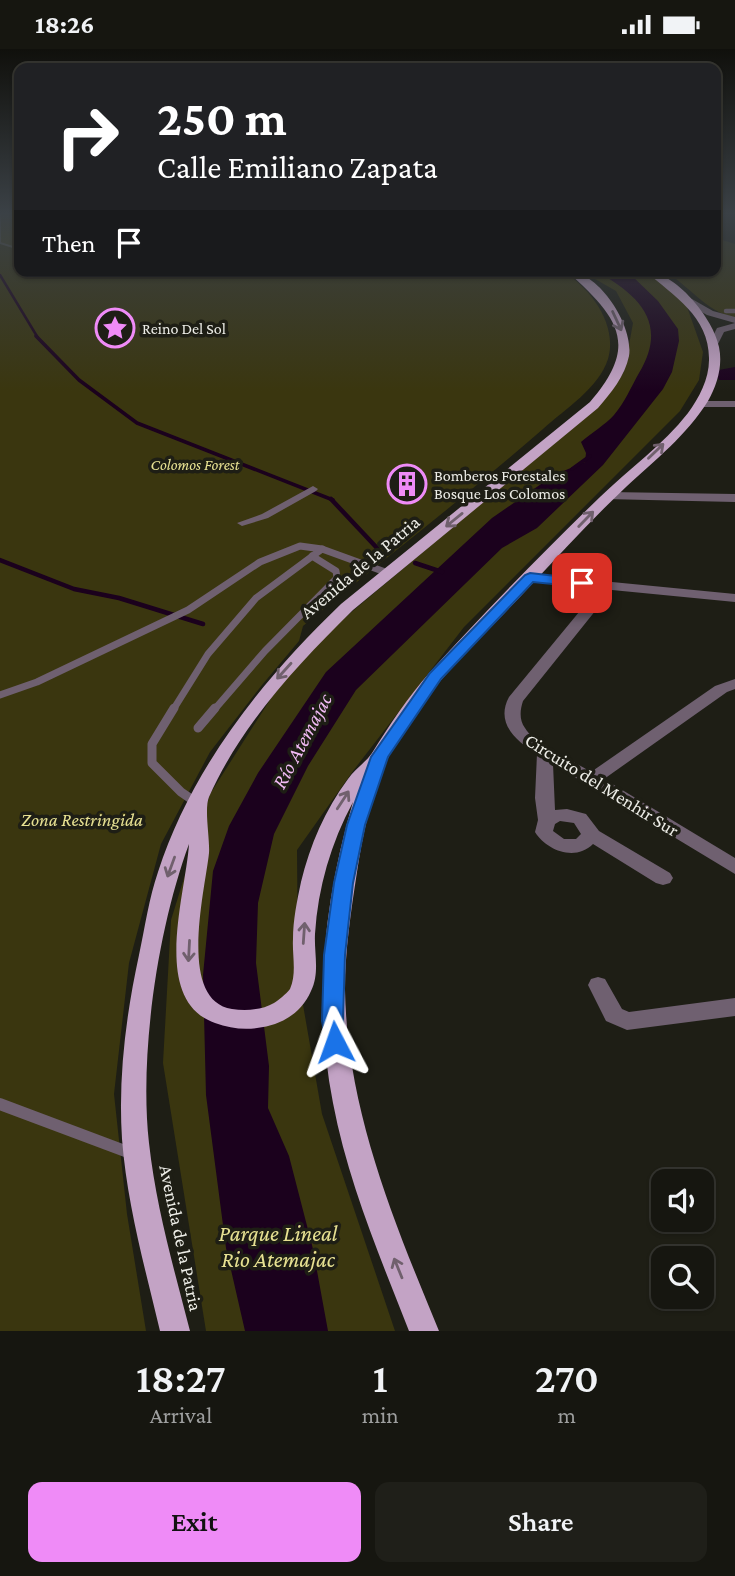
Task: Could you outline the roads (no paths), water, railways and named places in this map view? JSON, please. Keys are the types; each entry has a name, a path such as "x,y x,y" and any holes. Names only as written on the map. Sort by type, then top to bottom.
{"main road":[{"name":"Avenida de la Patria","path":"175,1331 144,1202 134,1113 139,1003 168,873 197,803 237,735 270,687 318,634 388,573 594,405 612,386 625,353 619,320 600,295 579,277"},
{"path":"197,803 201,827 189,940 188,964 192,985 199,1002 214,1013 234,1020 258,1019 282,1010 299,994 304,975 303,933 319,851 343,799 379,757 435,676 701,404 712,379 713,346 706,324 689,302 658,277"},
{"path":"379,757 356,825 343,883 335,955 332,1021 340,1084 354,1144 384,1234 424,1331"}],"street":[{"path":"689,302 710,313 735,320"},
{"path":"713,346 720,330 735,326"},
{"path":"701,404 735,404"},
{"path":"242,523 265,516 313,489"},
{"path":"609,496 735,498"},
{"path":"530,577 735,598"},
{"name":"Circuito del Menhir Sur","path":"608,585 515,700 512,710 515,727 520,735 545,752 735,867"},
{"path":"592,780 721,689 735,684"},
{"path":"545,752 544,798 547,820 544,826 548,838 564,846 581,845 591,835"},
{"path":"547,820 562,814 579,818 586,823 591,835 663,878"},
{"path":"598,985 614,1015 628,1021 735,1007"}],"lane":[{"path":"726,311 735,311"},
{"path":"0,695 37,682 188,610 260,562 300,546 322,549 388,573"},
{"path":"197,803 181,792 152,763 152,744 208,654 248,607 256,598 322,549"},
{"path":"198,728 265,650 337,577 336,571 312,556"},
{"path":"0,1104 139,1156"}],"water":[{"path":"606,277 633,277 658,301 678,329 679,341 672,372 663,389 603,465 537,528 502,548 356,690 308,766 274,834 258,903 256,963 269,1066 268,1108 289,1156 313,1249 328,1331 245,1331 226,1248 206,1095 203,975 213,871 229,826 258,773 326,672 492,518 554,475 585,462 586,453 581,442 610,419 621,405 648,355 651,339 645,312 625,290"}],"waterway":[{"path":"0,275 38,338"},
{"path":"36,336 79,380 137,423 331,499"},
{"path":"727,375 735,373"},
{"name":"Río Atemajac","path":"572,469 590,456"},
{"path":"331,499 377,548"},
{"path":"0,560 74,589 119,598 203,624"},
{"path":"415,563 442,572"}],"place":[{"name":"Reino Del Sol","path":"115,328"},
{"name":"Bomberos Forestales Bosque Los Colomos","path":"407,484"}],"park label":[{"name":"Colomos Forest","path":"195,464"},
{"name":"Zona Restringida","path":"82,819"},
{"name":"Parque Lineal Rio Atemajac","path":"278,1246"}]}
